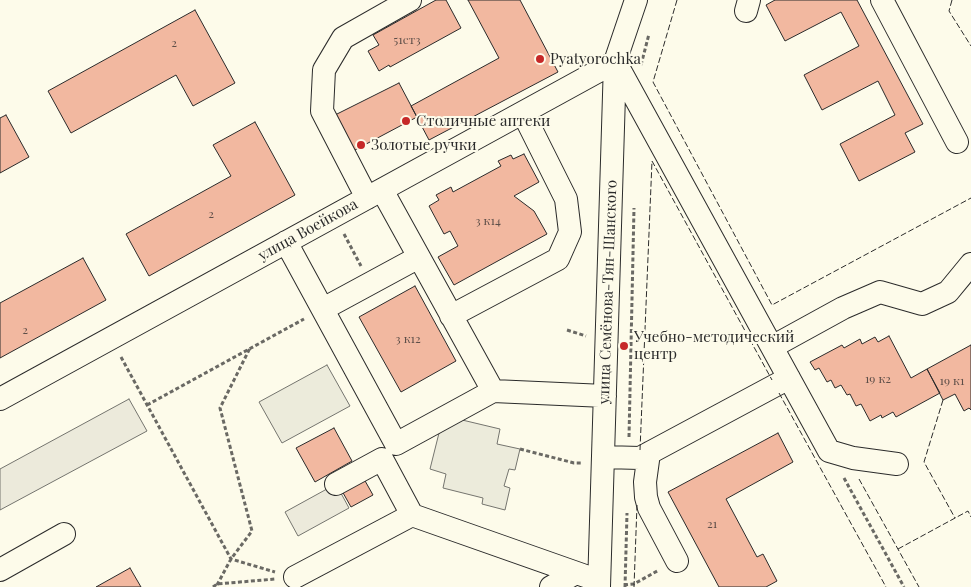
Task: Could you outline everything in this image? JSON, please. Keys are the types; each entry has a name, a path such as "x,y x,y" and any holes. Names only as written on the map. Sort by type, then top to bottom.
{"street":[{"path":"410,0 343,38 324,70 322,111 374,194 418,256 493,391"},
{"name":"улица Семёнова-Тян-Шанского","path":"599,582 597,460 605,396 616,62 636,0"},
{"path":"882,0 957,142"},
{"path":"616,62 829,451 854,458 897,464"},
{"name":"улица Воейкова","path":"0,399 616,62"},
{"path":"451,316 558,259 570,232 566,199 523,113"},
{"path":"286,242 322,309 389,452 412,515"},
{"path":"322,309 418,256"},
{"path":"772,347 843,308 880,292 922,304 948,292 971,264"},
{"path":"597,460 639,456 789,378"},
{"path":"336,484 493,391 605,396"},
{"path":"639,456 649,508 677,561"},
{"path":"295,577 412,515 599,582"},
{"path":"0,570 64,534"},
{"path":"551,587 576,573"}],"path":[{"path":"635,99 643,54 651,27"},
{"path":"634,205 639,456"},
{"path":"343,233 370,283"},
{"path":"147,405 322,309"},
{"path":"567,330 594,339"},
{"path":"216,586 231,559 252,531 220,408 250,348"},
{"path":"120,356 231,559 295,577"},
{"path":"520,449 574,463 597,460"},
{"path":"628,507 625,586 634,584"},
{"path":"216,586 295,577"}],"shaded area":[{"path":"327,365 350,406 282,443 259,402"},
{"path":"129,399 147,431 0,510 0,469"},
{"path":"458,419 500,429 497,444 520,449 515,470 509,469 504,486 510,488 505,510 482,504 483,498 443,488 446,474 430,469 440,429"},
{"path":"336,484 349,508 298,536 285,512"}],"building":[{"path":"436,0 446,0 461,28 390,67 389,65 379,71 368,51 379,45 373,35"},
{"path":"468,0 520,0 558,72 429,140 411,106 499,58"},
{"path":"775,0 857,0 923,124 905,133 915,152 859,181 840,144 895,115 878,81 822,110 804,75 859,46 841,12 785,41 766,5"},
{"path":"195,10 235,83 193,106 176,75 71,133 48,91"},
{"path":"399,83 417,117 353,151 333,116"},
{"path":"6,115 29,157 0,173 0,118"},
{"path":"255,122 295,195 149,276 126,234 231,176 213,145"},
{"path":"524,154 539,182 514,196 534,211 547,234 454,285 438,257 458,246 450,231 444,234 429,206 439,200 436,195 451,187 453,192 501,166 498,161 511,155 513,159"},
{"path":"83,258 106,300 0,358 0,303"},
{"path":"415,286 456,361 401,392 359,317"},
{"path":"889,336 911,378 927,369 940,393 896,417 893,412 882,418 881,415 870,421 861,404 856,406 850,394 847,395 841,385 835,388 831,380 827,382 819,368 815,370 810,362 842,345 844,348 860,339 862,344 875,337 878,342"},
{"path":"971,345 971,410 969,408 964,411 955,394 943,400 927,369"},
{"path":"334,428 352,461 315,482 296,448"},
{"path":"778,433 793,462 726,499 757,557 763,554 777,581 766,587 719,587 668,492"},
{"path":"364,479 373,495 351,507 342,491"},
{"path":"130,568 141,587 96,587"}],"fence":[{"path":"677,0 653,82 772,305 971,198"},
{"path":"952,0 949,11 971,46"},
{"path":"640,450 652,161 772,380"},
{"path":"779,393 886,587"},
{"path":"943,400 924,462 955,518"},
{"path":"859,479 919,587"},
{"path":"634,587 637,505"},
{"path":"898,549 968,511 971,517"}],"place":[{"name":"Pyatyorochka","path":"540,59"},
{"name":"Столичные аптеки","path":"406,121"},
{"name":"Золотые ручки","path":"361,145"},
{"name":"Учебно-методический центр","path":"624,346"}]}
